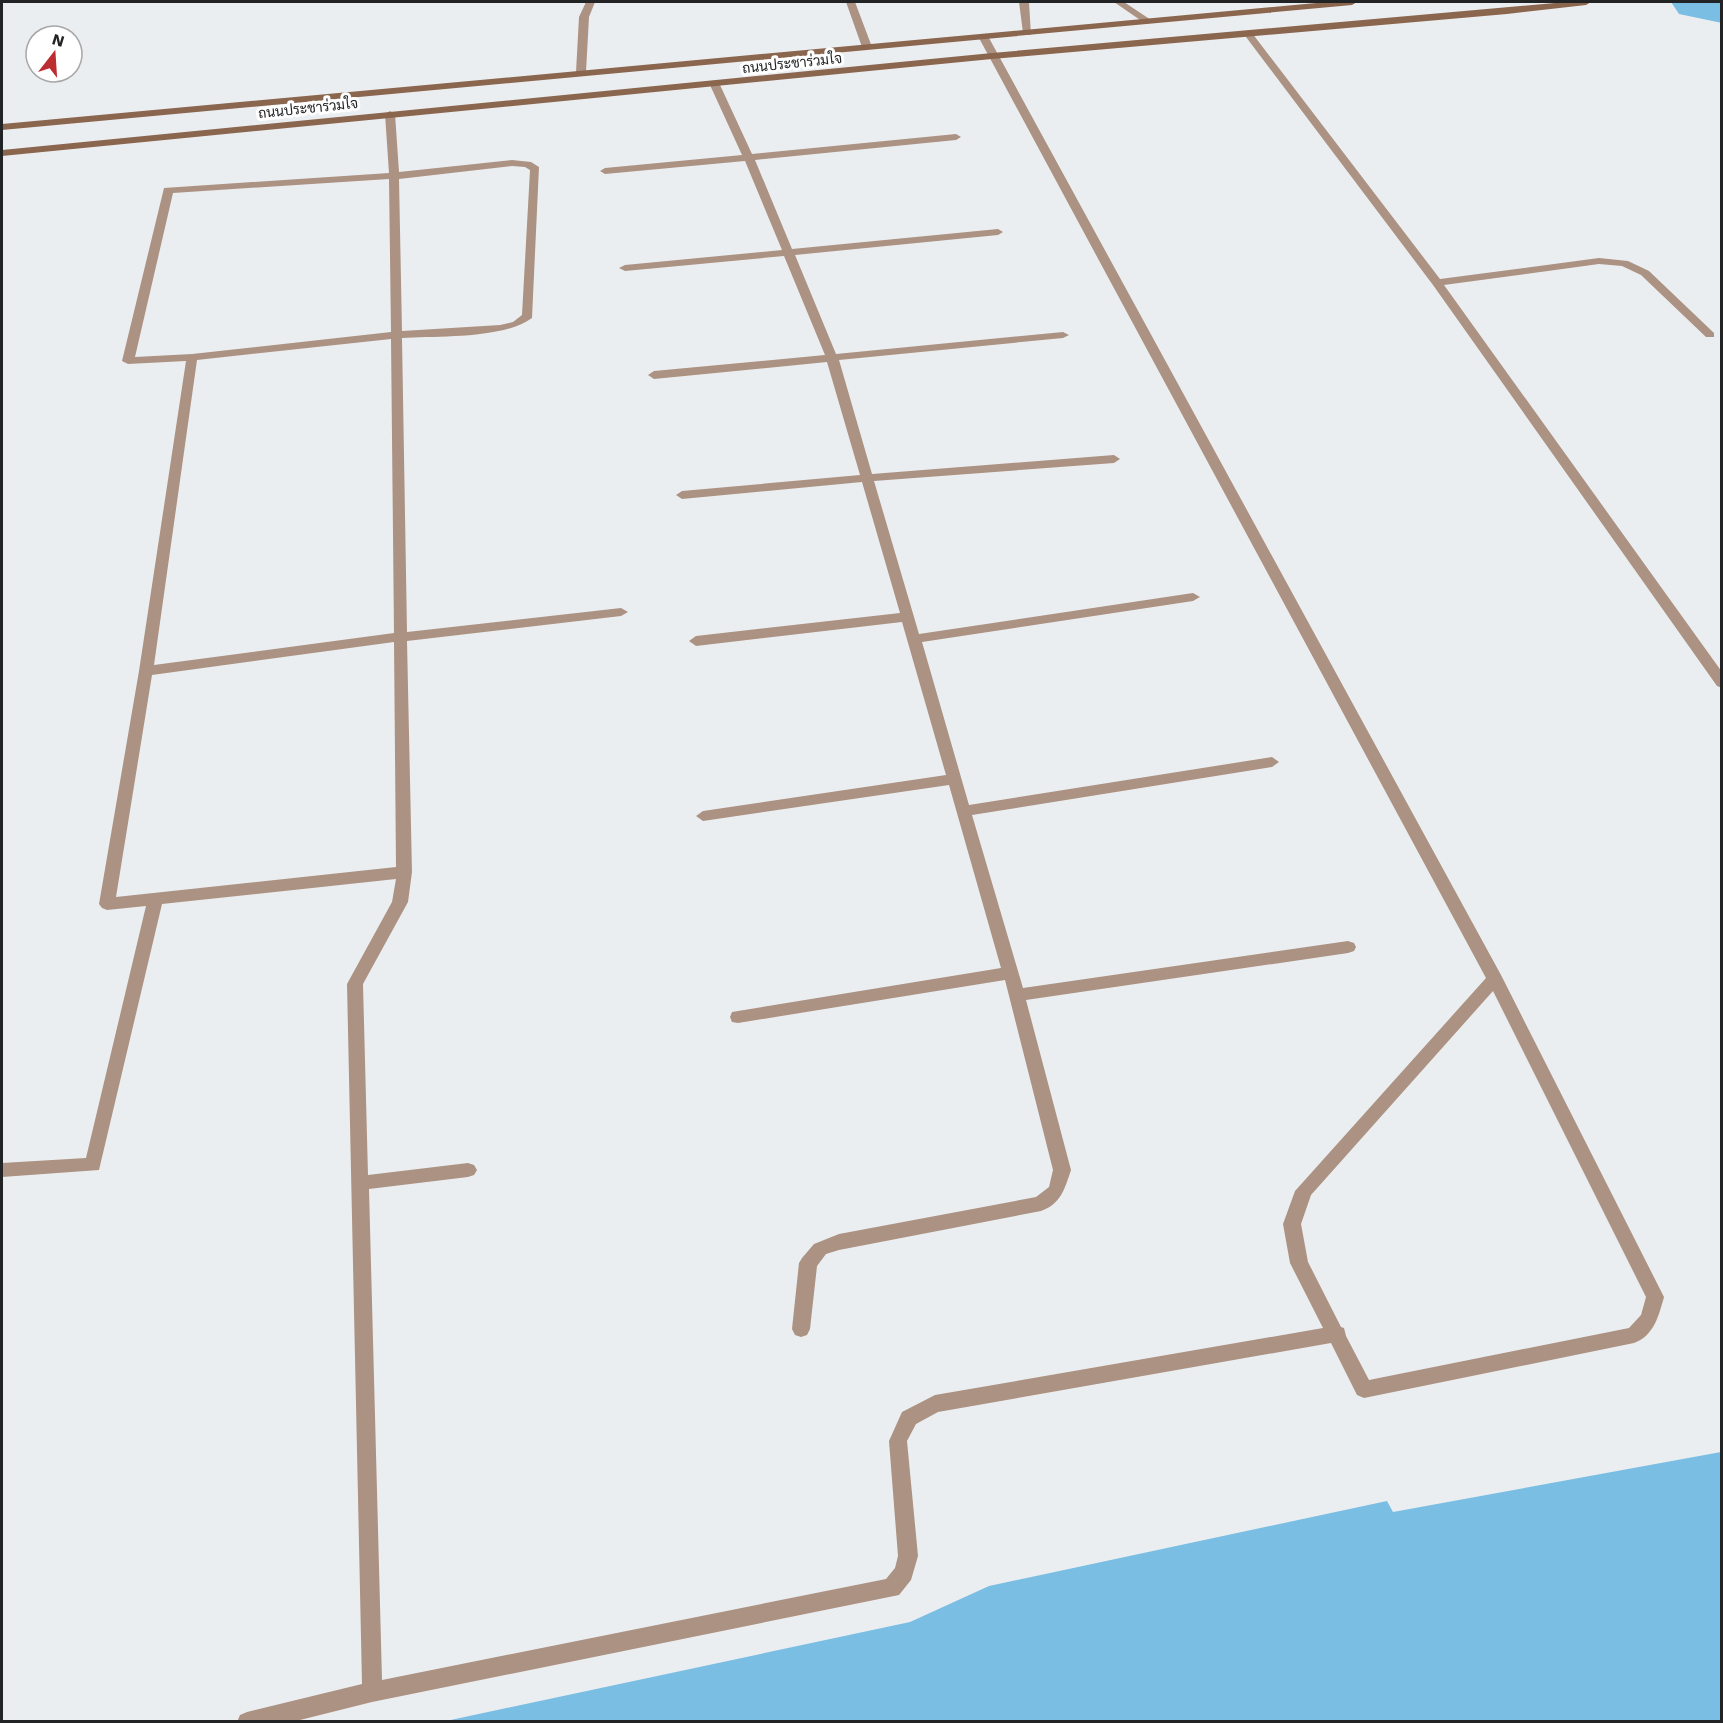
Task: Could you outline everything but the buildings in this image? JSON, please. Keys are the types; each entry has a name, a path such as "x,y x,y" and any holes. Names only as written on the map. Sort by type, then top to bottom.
{"main road":[{"name":"ถนนประชาร่วมใจ","path":"2,127 581,72 984,38 1352,2"},
{"name":"ถนนประชาร่วมใจ","path":"2,153 390,114 715,85 992,56 1249,35 1586,2"}],"street":[{"path":"581,72 584,17 590,2"},
{"path":"850,2 867,47"},
{"path":"1024,2 1028,33"},
{"path":"1119,2 1149,22"},
{"path":"1249,35 1437,283 1722,683"},
{"path":"984,38 1495,979 1654,1297 1649,1319 1634,1335 1364,1389 1338,1334 1299,1263 1292,1224 1304,1191 1495,979"},
{"path":"715,85 748,156 832,357 1017,995 1062,1170 1056,1191 1041,1204 839,1242 820,1249 808,1263 801,1329"},
{"path":"372,1692 355,984 400,902 404,872 394,176 390,114"},
{"path":"605,171 956,137"},
{"path":"512,163 527,164 535,168 528,316 517,324 500,328 396,335 192,357 128,361 168,190 394,176 512,163"},
{"path":"625,268 998,232"},
{"path":"1437,283 1599,261 1624,263 1646,273 1710,335"},
{"path":"654,375 1063,334"},
{"path":"192,357 146,671 107,904 404,872"},
{"path":"682,495 1114,459"},
{"path":"914,639 1193,597"},
{"path":"146,671 400,637 621,612"},
{"path":"696,641 907,617"},
{"path":"963,811 1272,762"},
{"path":"703,816 953,779"},
{"path":"2,1170 93,1165 155,899"},
{"path":"1017,995 1348,947"},
{"path":"738,1017 1010,973"},
{"path":"358,1183 468,1170"},
{"path":"247,1722 372,1692 892,1588 904,1573 908,1556 898,1442 909,1418 935,1404 1338,1334"}],"water":[{"path":"1721,1452 1721,1721 446,1721 910,1622 989,1586 1387,1501 1393,1512"}],"waterway":[{"path":"1699,2 1722,6"}]}
